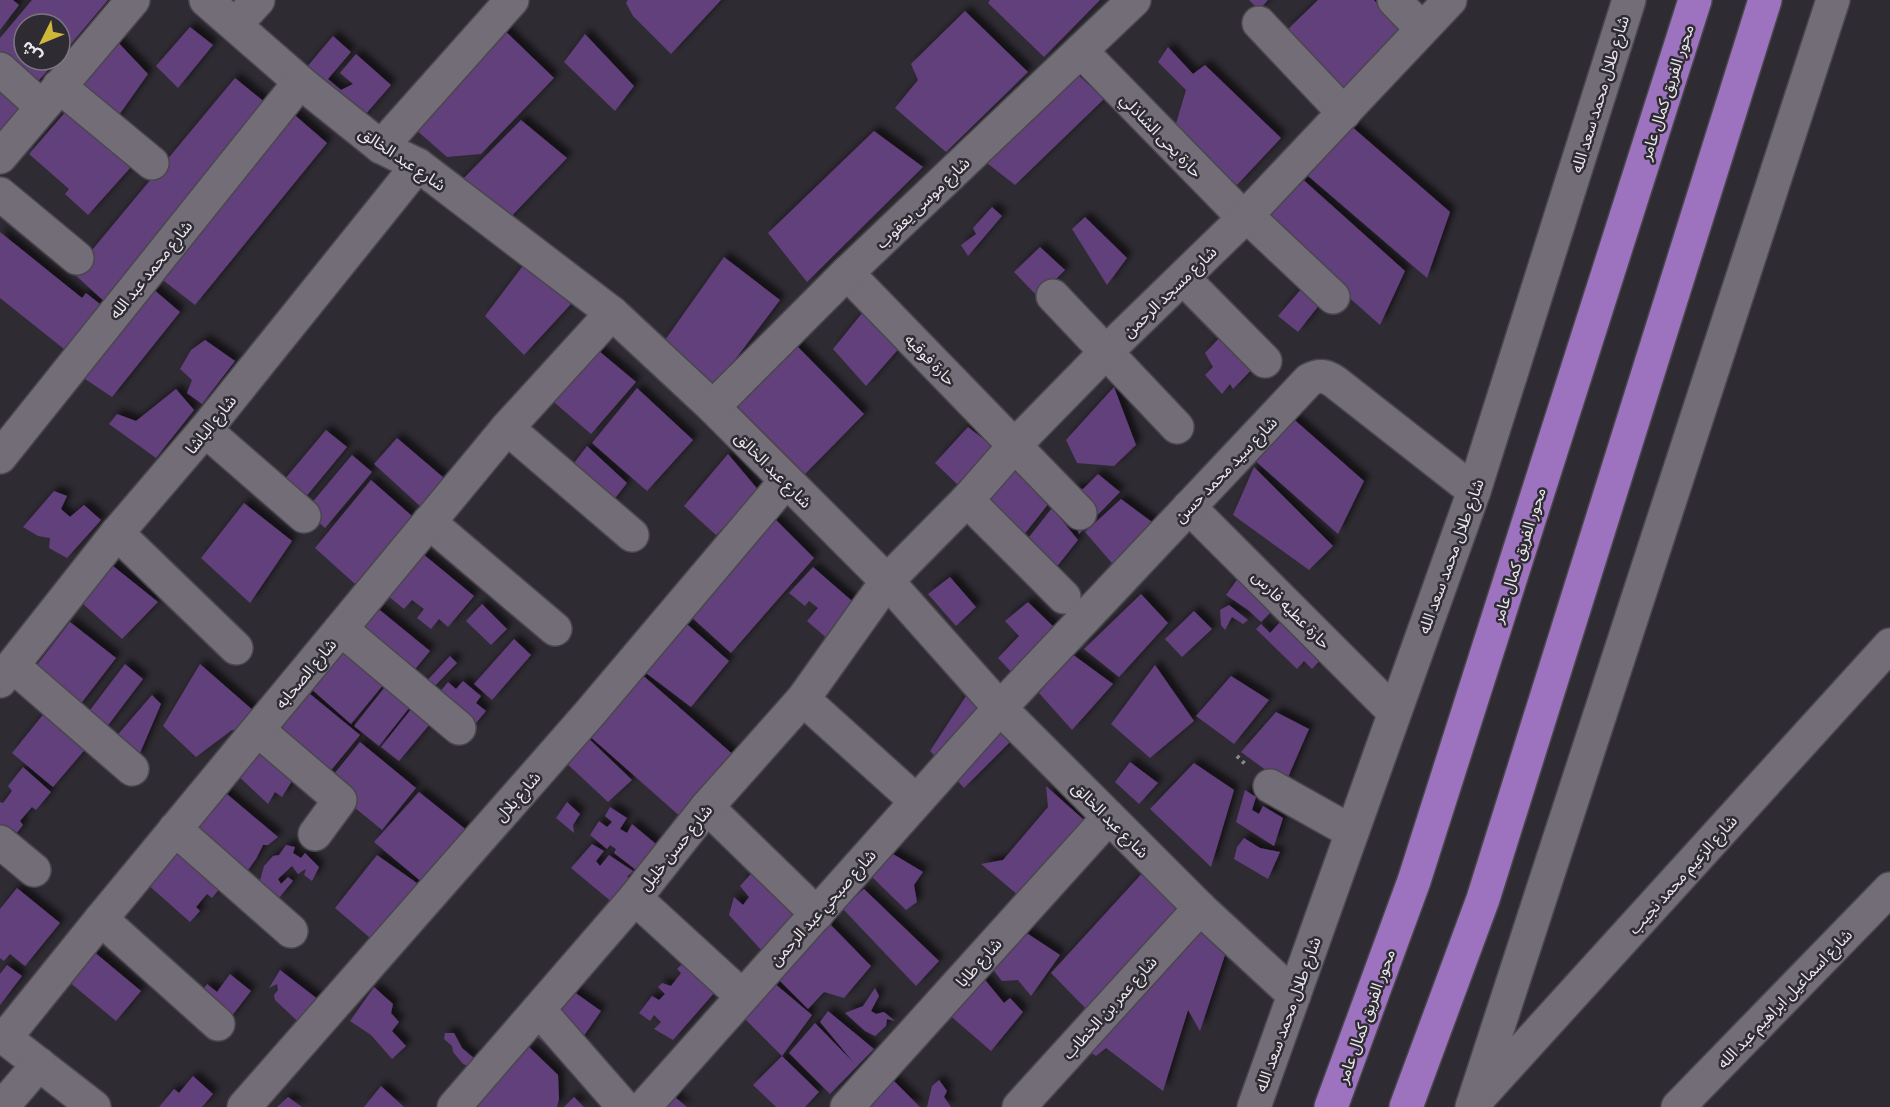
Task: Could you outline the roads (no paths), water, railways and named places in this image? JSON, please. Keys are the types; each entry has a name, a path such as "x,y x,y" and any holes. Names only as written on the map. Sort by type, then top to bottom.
{"highway":[{"name":"محور الفريق كمال عامر","path":"1331,1107 1414,881 1695,0"},
{"path":"1406,1107 1483,899 1765,0"}],"street":[{"path":"0,157 133,0"},
{"name":"شارع عبد الخالق","path":"206,0 300,82 381,147 418,165 612,313 713,407 887,581 1000,708 1109,818 1200,908 1294,994"},
{"path":"236,24 258,0"},
{"path":"381,147 512,0"},
{"name":"شارع موسى يعقوب","path":"713,407 847,273 1134,0"},
{"path":"1394,0 1422,29"},
{"name":"شارع مسجد الرحمن","path":"887,581 967,500 1015,445 1105,352 1245,217 1450,0"},
{"name":"شارع طلال محمد سعد الله","path":"1254,1107 1474,491 1629,0"},
{"path":"1473,1105 1833,0"},
{"path":"1259,23 1344,113"},
{"name":"حارة يحى الشاذلي","path":"1081,51 1245,217 1333,297"},
{"path":"0,69 50,96 152,163"},
{"name":"شارع محمد عبد الله","path":"0,457 300,82"},
{"name":"شارع الباشا","path":"7,674 117,533 205,430 418,165"},
{"path":"0,194 77,258"},
{"name":"حارة فوقيه","path":"847,273 1080,513"},
{"path":"1183,278 1265,361"},
{"path":"1053,296 1178,427"},
{"name":"شارع الصحابه","path":"3,1036 507,428 612,313"},
{"name":"شارع سيد محمد حسن","path":"1000,708 1309,380 1318,376 1327,376 1335,381 1474,491"},
{"path":"507,428 632,535"},
{"path":"205,430 304,516"},
{"name":"شارع بلال","path":"244,1107 590,713 786,481"},
{"path":"967,500 1064,597"},
{"name":"حارة عطيه فارس","path":"1189,507 1395,712"},
{"path":"429,522 555,629"},
{"path":"117,533 236,648"},
{"name":"شارع حسن خليل","path":"454,1107 634,898 707,807 803,699 887,581"},
{"path":"341,629 459,728"},
{"name":"شارع الزعيم محمد نجيب","path":"1473,1105 1890,645"},
{"path":"7,674 132,769"},
{"path":"803,699 916,801"},
{"name":"شارع صبحي عبد الرحمن","path":"644,1107 1000,708"},
{"path":"258,730 340,800 315,834"},
{"path":"1270,786 1352,832"},
{"path":"707,807 817,914"},
{"name":"شارع طابا","path":"847,1107 1109,818"},
{"path":"175,829 291,931"},
{"path":"0,842 34,870"},
{"name":"شارع اسماعيل ابراهيم عبد الله","path":"1678,1107 1890,889"},
{"path":"634,898 742,996"},
{"name":"شارع عمر بن الخطاب","path":"1019,1107 1200,908"},
{"path":"101,919 218,1024"},
{"path":"539,1010 624,1107"},
{"path":"3,1036 94,1107"},
{"path":"2,1107 39,1064"}]}
